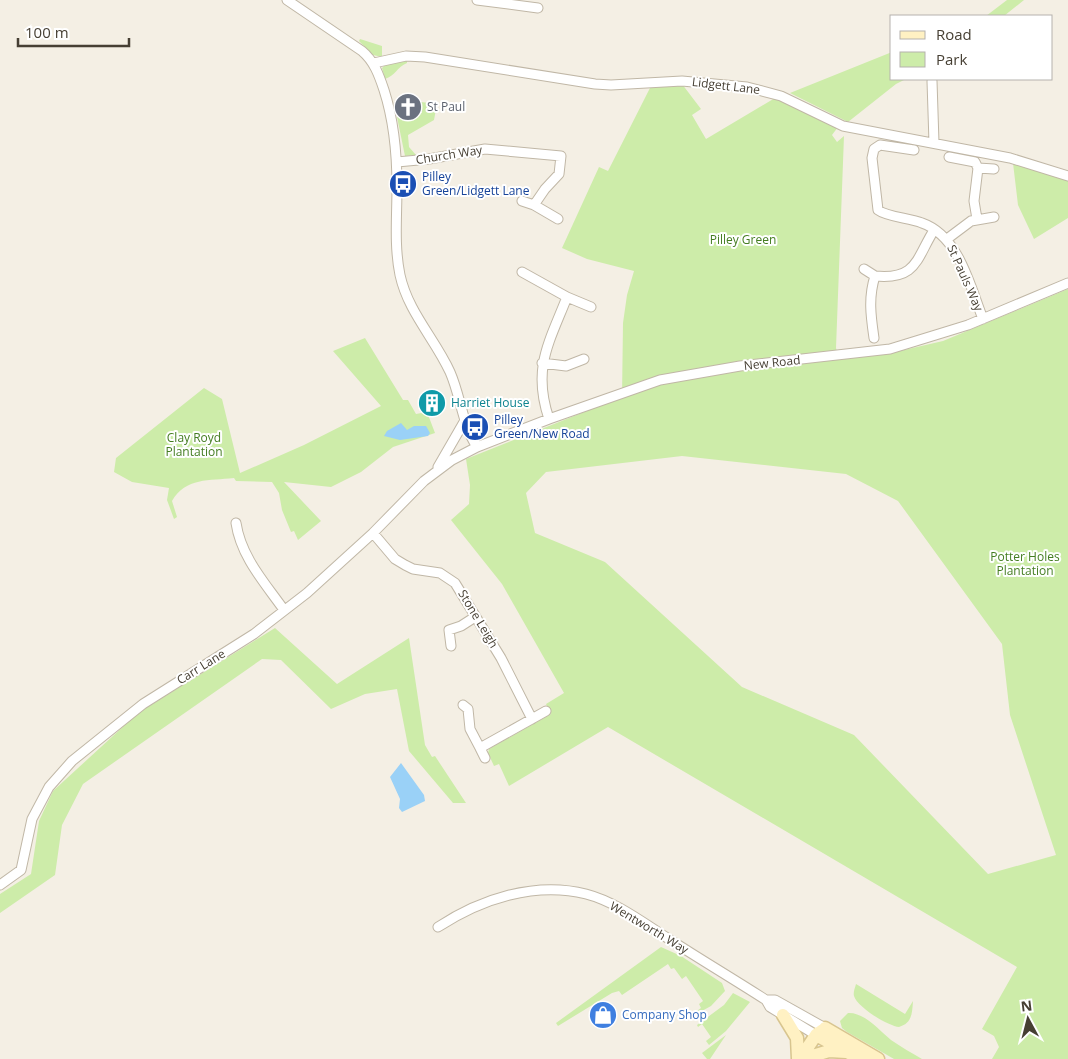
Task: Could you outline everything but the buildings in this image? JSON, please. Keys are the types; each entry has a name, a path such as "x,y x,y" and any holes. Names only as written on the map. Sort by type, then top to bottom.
{"street":[{"path":"288,0 352,43 370,57 374,63 387,103 397,162 396,218 400,272 403,286 413,309 450,372 456,387 464,422 477,447"},
{"path":"480,0 538,8"},
{"name":"Lidgett Lane","path":"374,63 406,56 424,57 595,84 610,85 682,80 747,87 781,96 843,126 1010,158 1068,176"},
{"path":"932,81 934,143"},
{"name":"St Pauls Way","path":"914,150 880,145 874,149 872,158 878,210 926,224 947,239 957,255 983,319"},
{"name":"Church Way","path":"397,162 429,159 485,149 565,156 559,174 534,205"},
{"path":"949,157 975,162 978,168 974,201 977,219"},
{"path":"978,168 994,170"},
{"path":"522,201 534,205 558,219"},
{"path":"947,239 963,225 977,219 994,217"},
{"path":"864,269 875,276 892,276 914,268 934,230"},
{"path":"522,272 591,307"},
{"path":"874,338 870,312 870,291 875,276"},
{"name":"New Road","path":"477,447 549,419 660,380 740,366 890,349 983,319 1068,283"},
{"path":"549,419 541,392 542,363 567,296"},
{"path":"542,363 566,366 584,359"},
{"name":"Carr Lane","path":"437,470 464,422"},
{"name":"Carr Lane","path":"0,885 21,870 32,819 49,787 72,761 143,704 254,634 307,593 373,533 437,470 477,447"},
{"path":"236,523 238,536 248,559 284,610"},
{"name":"Stone Leigh","path":"373,533 395,559 405,566 440,573 455,583 501,658 532,719"},
{"path":"451,646 449,630 461,626 475,617"},
{"path":"463,705 468,709 470,729 485,758"},
{"path":"480,748 546,711"},
{"name":"Wentworth Way","path":"438,927 458,915 512,893 562,890 587,894 618,908 766,1000 770,1007 783,1015 878,1059"},
{"name":"Wentworth Way","path":"766,1000 775,1000 821,1034 860,1059"},
{"path":"783,1015 797,1038 804,1059"},
{"path":"804,1059 821,1034"},
{"path":"804,1059 829,1051 848,1052"}],"green space":[{"path":"1007,0 1024,0 1005,15 987,15"},
{"path":"360,39 382,46 382,57 373,55 359,41"},
{"path":"890,53 890,80 904,80 896,84 848,122 790,93"},
{"path":"407,60 407,63 385,79 382,68 386,64"},
{"path":"682,84 701,109 692,115 706,139 775,98 838,127 832,135 837,142 844,136 836,348 839,358 891,353 943,341 1068,289 1068,1059 992,1059 999,1047 994,1036 982,1029 1017,967 608,727 509,786 499,764 494,766 488,753 489,749 551,714 546,704 564,693 502,584 451,520 469,504 470,485 466,459 622,397 623,323 627,295 634,271 587,259 562,248 599,167 608,171 651,86","holes":["682,456 846,474 898,501 1002,644 1010,715 1056,855 988,874 854,735 742,687 605,562 535,533 526,493 546,472"]},
{"path":"421,102 437,104 434,120 408,135 409,147 416,155 405,156 397,117 422,113"},
{"path":"1013,163 1068,172 1068,218 1034,239 1018,205"},
{"name":"Clay Royd Plantation","path":"365,338 403,400 408,400 416,414 427,412 435,433 393,447 361,472 331,487 284,482 321,521 298,540 294,531 291,532 282,510 279,493 272,482 236,481 234,478 207,480 191,484 178,493 172,501 177,517 174,519 167,500 169,488 132,482 114,472 116,458 204,388 222,399 240,473 304,445 381,406 333,351"},
{"path":"275,628 337,684 409,638 425,745 432,757 435,756 466,803 453,803 409,751 397,689 365,694 331,709 281,660 262,659 83,784 62,825 55,875 0,913 0,894 31,874 39,821 53,791 138,713"},
{"path":"661,947 681,956 722,983 725,991 711,1006 691,1017 701,1008 699,1004 703,1001 686,976 682,979 674,968 671,969 668,964 622,995 619,991 612,993 558,1026 556,1023"},
{"path":"856,984 905,1014 913,1001 912,1014 907,1023 899,1027 894,1026 874,1015 856,1000 854,992"},
{"path":"733,993 750,1002 726,1031 709,1045 706,1041 711,1037 702,1024 698,1027 697,1025 724,1005"},
{"path":"848,1013 854,1013 865,1018 891,1040 922,1059 894,1059 847,1032 842,1028 840,1021"},
{"path":"726,1035 710,1059 707,1059 702,1053"}],"water":[{"path":"401,423 407,430 414,426 426,426 430,433 428,436 400,440 384,436 387,431"},
{"path":"401,763 424,795 425,801 402,812 399,808 400,799 390,777"}],"place":[{"name":"St Paul","path":"408,107"},
{"name":"Pilley Green/Lidgett Lane","path":"403,184"},
{"name":"Harriet House","path":"432,403"},
{"name":"Pilley Green/New Road","path":"475,427"},
{"name":"Company Shop","path":"603,1015"}],"park label":[{"name":"Pilley Green","path":"743,240"},
{"name":"Potter Holes Plantation","path":"1025,564"}]}
